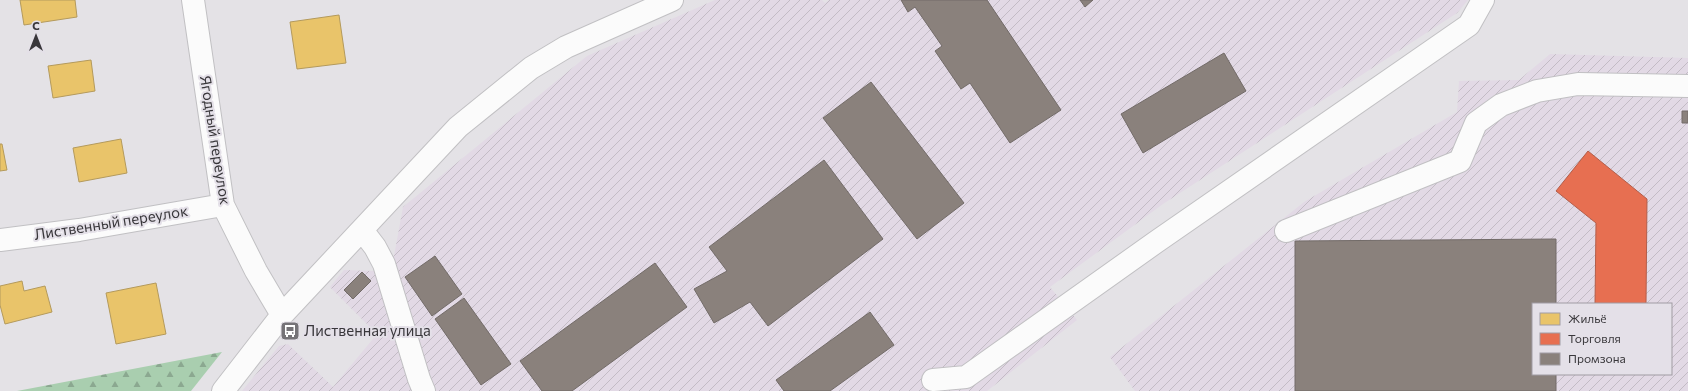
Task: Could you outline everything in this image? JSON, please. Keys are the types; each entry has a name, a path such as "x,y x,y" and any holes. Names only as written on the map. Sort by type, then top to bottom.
{"street":[{"name":"Ягодный переулок","path":"194,0 223,205 256,271 282,315"},
{"path":"223,391 282,315 458,127 531,68 566,48 672,0"},
{"path":"933,380 966,377 1156,242 1469,26 1483,0"},
{"path":"1286,231 1460,161 1476,123 1501,105 1537,92 1578,84 1688,86"},
{"name":"Лиственный переулок","path":"0,240 79,230 223,205"},
{"path":"362,230 375,247 384,264 424,391"}],"shaded area":[{"path":"715,0 822,0 825,3 829,0 1468,0 1457,13 1163,204 1050,287 1077,320 987,391 242,391 279,346 288,344 333,387 377,334 330,287 344,270 373,271 394,256 403,207 587,56"},
{"path":"1550,54 1688,58 1688,391 1135,391 1110,357 1304,202 1457,112 1459,81 1519,80"}],"green space":[{"path":"222,352 191,391 17,391"}],"building: Жильё":[{"path":"20,0 75,0 77,17 24,25"},
{"path":"339,15 346,63 297,69 290,22"},
{"path":"91,60 95,91 53,98 48,66"},
{"path":"121,139 127,173 79,182 73,148"},
{"path":"0,144 2,144 7,170 0,171"},
{"path":"22,281 24,291 45,286 52,312 5,324 0,305 0,286"},
{"path":"156,283 166,334 116,344 106,293"}],"building: Торговля":[{"path":"1588,151 1647,199 1646,303 1595,303 1596,223 1556,191"}],"building: Промзона":[{"path":"901,0 987,0 1061,110 1010,143 970,83 961,89 935,51 942,46 915,7 908,12"},
{"path":"1080,0 1093,0 1085,7"},
{"path":"1224,53 1246,91 1143,153 1121,114"},
{"path":"871,82 964,203 917,239 823,118"},
{"path":"1682,111 1688,111 1688,123 1682,123"},
{"path":"824,160 883,239 768,326 750,302 714,323 694,289 727,271 709,247"},
{"path":"1556,239 1556,303 1532,303 1532,375 1556,375 1556,391 1295,391 1295,241"},
{"path":"435,256 462,294 432,316 405,277"},
{"path":"655,263 687,307 572,391 542,391 520,361"},
{"path":"362,272 371,281 353,299 344,290"},
{"path":"464,298 511,364 481,385 435,319"},
{"path":"870,312 894,345 830,391 784,391 776,380"}],"place":[{"name":"Лиственная улица","path":"290,331"}]}
